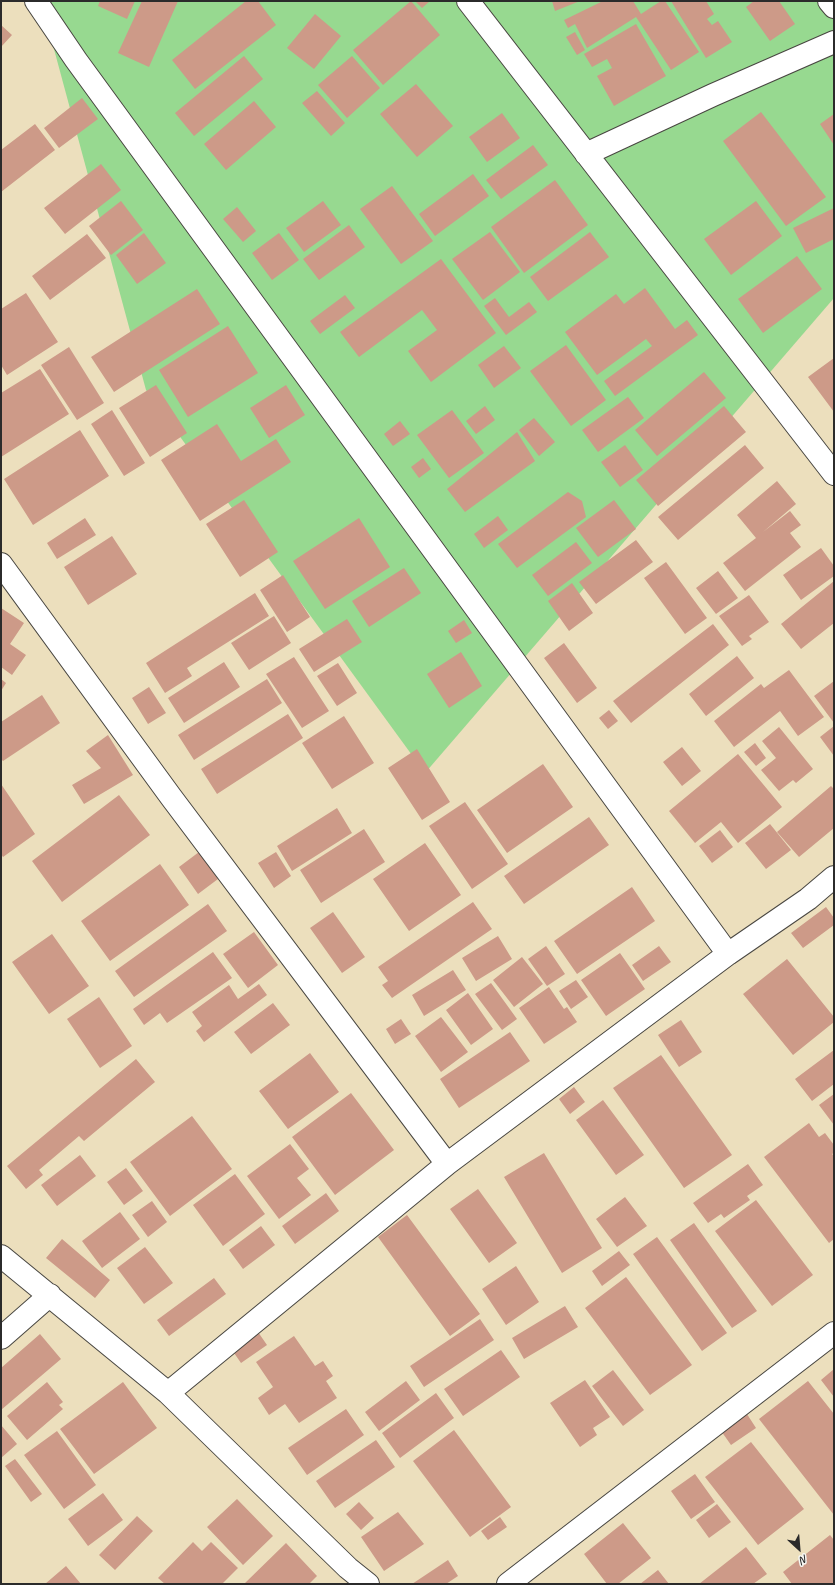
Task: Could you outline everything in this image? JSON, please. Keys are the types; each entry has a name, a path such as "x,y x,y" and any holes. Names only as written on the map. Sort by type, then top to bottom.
{"street":[{"path":"36,1 76,60 728,954"},
{"path":"468,1 586,154 831,465"},
{"path":"829,1 834,7"},
{"path":"586,154 713,95 834,42"},
{"path":"1,564 171,797 447,1164"},
{"path":"168,1393 447,1164 728,954 808,899 834,877"},
{"path":"1,1256 168,1393 348,1568 368,1584"},
{"path":"1,1338 50,1295"},
{"path":"508,1584 834,1333"}],"green space":[{"path":"41,1 834,1 834,298 425,773 146,390"}],"building":[{"path":"100,1 135,1 127,19 98,6"},
{"path":"142,1 178,1 149,67 118,53"},
{"path":"246,1 258,1 276,25 195,89 172,60"},
{"path":"411,1 440,35 383,85 353,50"},
{"path":"415,1 430,1 422,8"},
{"path":"552,1 580,1 555,11"},
{"path":"603,1 633,1 641,14 661,1 665,1 699,52 671,70 636,17 587,48 575,24 568,28 564,20"},
{"path":"671,1 706,1 714,14 707,19 712,25 718,21 732,42 706,58"},
{"path":"754,1 779,1 795,24 770,41 746,7"},
{"path":"315,14 341,36 314,69 287,48"},
{"path":"636,24 666,76 614,106 597,76 612,68 607,59 592,67 584,54"},
{"path":"1,25 12,35 1,47"},
{"path":"575,32 585,50 577,55 566,37"},
{"path":"244,56 263,79 194,136 175,113"},
{"path":"352,56 380,88 347,118 318,85"},
{"path":"416,84 453,126 417,157 380,114"},
{"path":"317,91 345,123 331,136 302,103"},
{"path":"82,98 98,119 59,148 44,128"},
{"path":"254,101 276,127 226,170 204,144"},
{"path":"761,112 826,197 786,226 723,141"},
{"path":"502,113 520,138 487,162 469,137"},
{"path":"834,114 834,145 820,124"},
{"path":"35,124 55,150 1,192 1,150"},
{"path":"533,145 548,165 501,199 486,180"},
{"path":"101,164 121,190 65,234 44,208"},
{"path":"473,174 489,196 435,236 419,214"},
{"path":"555,180 588,225 524,273 491,227"},
{"path":"392,186 433,241 401,264 360,209"},
{"path":"121,201 143,230 111,255 89,226"},
{"path":"323,201 341,225 304,252 286,228"},
{"path":"756,201 782,236 731,275 704,239"},
{"path":"237,207 256,231 243,242 223,219"},
{"path":"834,208 834,239 806,253 793,228"},
{"path":"349,225 365,247 319,280 303,259"},
{"path":"490,232 520,272 483,300 452,259"},
{"path":"590,232 609,257 548,301 530,277"},
{"path":"144,233 166,263 137,284 116,255"},
{"path":"279,233 299,260 272,280 252,253"},
{"path":"87,234 106,258 50,300 32,276"},
{"path":"797,256 822,289 763,333 738,299"},
{"path":"441,259 496,333 431,382 408,351 437,330 422,310 359,357 340,332"},
{"path":"645,288 675,329 687,320 698,335 615,396 604,381 652,346 646,339 597,375 565,332 616,294 624,304"},
{"path":"197,289 220,324 114,392 91,357"},
{"path":"26,293 58,342 7,375 1,365 1,309"},
{"path":"345,295 355,308 320,334 310,321"},
{"path":"495,298 509,317 529,302 537,312 506,335 484,306"},
{"path":"228,326 258,373 188,417 159,370"},
{"path":"566,345 606,400 571,426 530,371"},
{"path":"504,346 521,368 494,388 478,365"},
{"path":"69,347 104,403 77,420 41,365"},
{"path":"834,358 834,412 808,377"},
{"path":"40,369 69,414 1,457 1,393"},
{"path":"704,372 726,398 657,456 635,430"},
{"path":"156,385 187,433 150,457 119,408"},
{"path":"286,385 305,415 269,438 250,408"},
{"path":"628,397 644,418 598,452 582,430"},
{"path":"485,406 495,420 476,434 466,421"},
{"path":"724,406 746,432 658,506 636,480"},
{"path":"112,410 145,463 124,476 91,424"},
{"path":"452,410 484,453 449,478 417,435"},
{"path":"534,418 555,442 539,456 519,430"},
{"path":"400,421 410,434 393,446 384,434"},
{"path":"217,424 241,461 276,439 291,462 200,521 161,460"},
{"path":"80,430 109,476 33,525 4,479"},
{"path":"517,432 535,461 465,512 447,489"},
{"path":"625,445 643,470 620,487 601,462"},
{"path":"745,445 764,468 678,540 658,517"},
{"path":"423,458 431,469 419,478 411,467"},
{"path":"777,481 796,504 763,532 790,511 801,525 790,533 801,547 745,591 723,563 756,538 737,515"},
{"path":"568,492 582,501 586,517 517,568 498,544"},
{"path":"244,500 278,552 240,577 206,524"},
{"path":"614,500 636,529 598,557 576,528"},
{"path":"498,516 508,530 484,548 474,534"},
{"path":"85,518 96,535 57,559 47,543"},
{"path":"359,518 390,567 325,609 293,561"},
{"path":"112,536 137,574 88,605 64,567"},
{"path":"636,540 653,562 596,604 579,582"},
{"path":"576,542 592,563 548,596 532,575"},
{"path":"821,548 834,566 834,576 801,600 783,575"},
{"path":"666,562 707,618 685,634 644,578"},
{"path":"404,568 421,593 369,627 352,601"},
{"path":"718,571 738,598 716,614 696,588"},
{"path":"283,575 310,617 287,632 260,590"},
{"path":"834,581 834,623 801,649 781,624"},
{"path":"572,583 593,613 569,631 548,601"},
{"path":"255,593 269,616 187,668 192,676 165,693 146,663"},
{"path":"749,595 769,622 749,636 752,639 742,646 719,616"},
{"path":"1,608 24,623 10,644 26,655 12,675 1,667"},
{"path":"274,616 291,643 249,670 231,643"},
{"path":"347,619 362,642 314,672 299,649"},
{"path":"464,620 472,633 456,643 448,631"},
{"path":"713,624 729,645 631,723 613,701"},
{"path":"564,643 597,688 577,703 544,658"},
{"path":"461,652 482,686 449,708 427,674"},
{"path":"737,656 754,678 706,716 689,694"},
{"path":"294,657 329,711 302,728 266,674"},
{"path":"224,662 240,687 184,723 168,698"},
{"path":"338,663 357,693 337,706 317,676"},
{"path":"789,670 824,717 798,736 780,711 734,747 714,721 761,684 764,688"},
{"path":"1,679 6,683 1,691"},
{"path":"267,679 282,703 194,760 178,735"},
{"path":"834,681 834,723 814,696"},
{"path":"149,687 166,713 148,724 132,698"},
{"path":"42,695 60,723 3,761 1,759 1,722"},
{"path":"609,710 618,721 608,729 599,718"},
{"path":"288,714 303,738 217,794 201,769"},
{"path":"344,716 374,763 332,789 302,743"},
{"path":"834,726 834,756 820,737"},
{"path":"779,727 813,769 796,783 793,780 779,791 761,770 776,758 762,741"},
{"path":"108,735 133,775 84,804 72,785 101,768 86,751"},
{"path":"755,743 766,758 756,766 744,752"},
{"path":"682,747 701,771 682,786 663,762"},
{"path":"417,749 450,802 422,820 388,768"},
{"path":"738,754 782,807 738,843 721,822 695,843 669,811"},
{"path":"543,764 573,807 507,853 477,810"},
{"path":"1,784 35,834 3,857 1,854"},
{"path":"831,786 834,789 834,828 799,857 777,832"},
{"path":"119,795 150,835 62,902 32,861"},
{"path":"465,802 508,864 472,889 429,826"},
{"path":"337,808 352,833 292,871 277,846"},
{"path":"589,817 609,845 524,904 504,876"},
{"path":"770,824 791,850 766,869 745,843"},
{"path":"364,829 385,862 321,903 300,870"},
{"path":"720,830 733,847 712,863 699,846"},
{"path":"425,843 461,895 409,931 373,879"},
{"path":"199,852 218,879 198,894 179,867"},
{"path":"276,852 291,876 274,888 258,863"},
{"path":"160,864 189,905 110,961 81,921"},
{"path":"632,887 655,921 577,974 554,941"},
{"path":"473,902 492,929 392,998 382,985 388,981 378,967"},
{"path":"208,904 227,931 134,997 115,971"},
{"path":"826,907 834,918 834,925 803,948 791,933"},
{"path":"333,912 365,957 342,973 310,928"},
{"path":"254,932 278,965 248,988 223,954"},
{"path":"52,934 89,986 49,1014 12,962"},
{"path":"498,936 512,959 476,981 462,958"},
{"path":"546,946 565,974 547,986 528,959"},
{"path":"659,946 671,962 643,981 632,965"},
{"path":"213,952 232,978 167,1023 160,1013 144,1025 133,1009"},
{"path":"620,953 645,989 606,1016 581,980"},
{"path":"522,957 543,984 514,1007 493,980"},
{"path":"787,959 834,1017 834,1022 793,1055 743,994"},
{"path":"453,970 466,990 424,1016 412,995"},
{"path":"576,980 588,997 571,1009 559,991"},
{"path":"491,983 517,1019 502,1030 475,994"},
{"path":"259,984 267,995 204,1042 196,1031 202,1026 192,1012 229,985 238,999"},
{"path":"549,987 564,1009 567,1007 577,1022 544,1044 519,1008"},
{"path":"468,993 493,1029 471,1045 446,1010"},
{"path":"99,997 132,1046 100,1068 67,1019"},
{"path":"273,1003 290,1025 251,1054 234,1032"},
{"path":"441,1017 468,1052 441,1072 415,1036"},
{"path":"401,1019 411,1034 395,1044 386,1029"},
{"path":"681,1020 702,1052 679,1067 658,1035"},
{"path":"510,1032 530,1061 459,1108 440,1079"},
{"path":"834,1050 834,1084 812,1101 795,1079"},
{"path":"310,1053 339,1092 288,1129 259,1091"},
{"path":"661,1055 732,1155 684,1188 613,1088"},
{"path":"136,1059 155,1082 84,1141 79,1136 39,1170 43,1175 26,1189 7,1166"},
{"path":"574,1087 585,1102 570,1114 559,1099"},
{"path":"351,1093 394,1150 335,1195 292,1137"},
{"path":"834,1094 834,1125 819,1105"},
{"path":"603,1100 644,1155 616,1175 576,1120"},
{"path":"192,1116 232,1169 170,1216 130,1162"},
{"path":"809,1123 819,1137 825,1133 834,1145 834,1153 832,1154 834,1156 834,1239 829,1243 764,1157"},
{"path":"290,1144 309,1169 297,1178 311,1195 279,1219 247,1176"},
{"path":"544,1153 602,1248 562,1273 504,1177"},
{"path":"80,1155 96,1176 57,1206 41,1185"},
{"path":"748,1164 763,1185 747,1196 750,1200 724,1218 721,1214 708,1223 693,1203"},
{"path":"126,1168 143,1191 124,1205 107,1182"},
{"path":"235,1174 265,1214 223,1246 193,1205"},
{"path":"478,1189 517,1243 489,1263 450,1209"},
{"path":"326,1193 339,1211 295,1244 282,1226"},
{"path":"625,1197 647,1226 617,1247 596,1219"},
{"path":"756,1200 813,1275 772,1306 715,1231"},
{"path":"152,1201 167,1222 148,1237 132,1215"},
{"path":"120,1212 140,1239 102,1268 82,1241"},
{"path":"407,1215 480,1314 450,1336 378,1237"},
{"path":"694,1223 757,1311 732,1328 670,1240"},
{"path":"261,1226 275,1245 243,1269 229,1250"},
{"path":"657,1237 727,1333 702,1351 633,1254"},
{"path":"62,1239 110,1280 95,1298 46,1258"},
{"path":"145,1247 173,1283 144,1304 117,1268"},
{"path":"619,1251 630,1265 602,1286 592,1271"},
{"path":"516,1266 539,1302 506,1325 482,1289"},
{"path":"626,1277 692,1365 650,1395 585,1308"},
{"path":"214,1278 226,1294 169,1336 157,1320"},
{"path":"565,1306 578,1327 524,1359 512,1338"},
{"path":"480,1319 494,1340 424,1387 410,1366"},
{"path":"258,1332 267,1345 241,1363 232,1350"},
{"path":"40,1334 61,1359 1,1410 1,1368"},
{"path":"294,1336 315,1366 323,1361 333,1376 326,1381 337,1398 299,1423 285,1404 269,1415 258,1398 273,1387 256,1362"},
{"path":"501,1350 520,1377 463,1416 444,1389"},
{"path":"834,1369 834,1397 821,1380"},
{"path":"613,1370 644,1410 623,1426 592,1386"},
{"path":"585,1380 610,1417 593,1428 597,1435 580,1447 550,1403"},
{"path":"406,1381 420,1400 379,1431 365,1412"},
{"path":"808,1381 834,1414 834,1515 759,1419"},
{"path":"47,1382 63,1402 59,1405 63,1409 27,1440 7,1416"},
{"path":"123,1382 157,1428 94,1474 60,1429"},
{"path":"436,1393 454,1418 400,1458 382,1433"},
{"path":"346,1409 364,1435 307,1475 288,1448"},
{"path":"745,1411 756,1428 731,1445 719,1428"},
{"path":"1,1425 17,1444 1,1458"},
{"path":"454,1430 511,1507 470,1537 413,1461"},
{"path":"57,1431 96,1485 64,1509 24,1455"},
{"path":"376,1440 395,1467 335,1508 316,1481"},
{"path":"751,1442 804,1509 758,1545 705,1477"},
{"path":"15,1459 42,1494 31,1502 5,1466"},
{"path":"695,1474 715,1502 691,1519 671,1491"},
{"path":"103,1493 123,1520 88,1546 68,1519"},
{"path":"237,1499 273,1536 243,1565 207,1527"},
{"path":"359,1502 374,1518 361,1530 346,1514"},
{"path":"717,1504 731,1522 709,1538 696,1520"},
{"path":"398,1512 424,1544 384,1571 361,1537"},
{"path":"137,1516 153,1531 115,1570 99,1555"},
{"path":"500,1517 507,1527 488,1540 481,1531"},
{"path":"623,1523 651,1558 618,1584 607,1584 584,1554"},
{"path":"830,1535 834,1540 834,1584 792,1584 783,1572"},
{"path":"193,1542 202,1551 211,1542 238,1568 222,1584 165,1584 158,1578"},
{"path":"286,1543 317,1576 309,1584 244,1584"},
{"path":"746,1547 767,1574 753,1584 699,1584"},
{"path":"448,1560 458,1576 446,1584 412,1584"},
{"path":"66,1566 81,1584 45,1584"},
{"path":"658,1570 669,1584 640,1584"}]}
